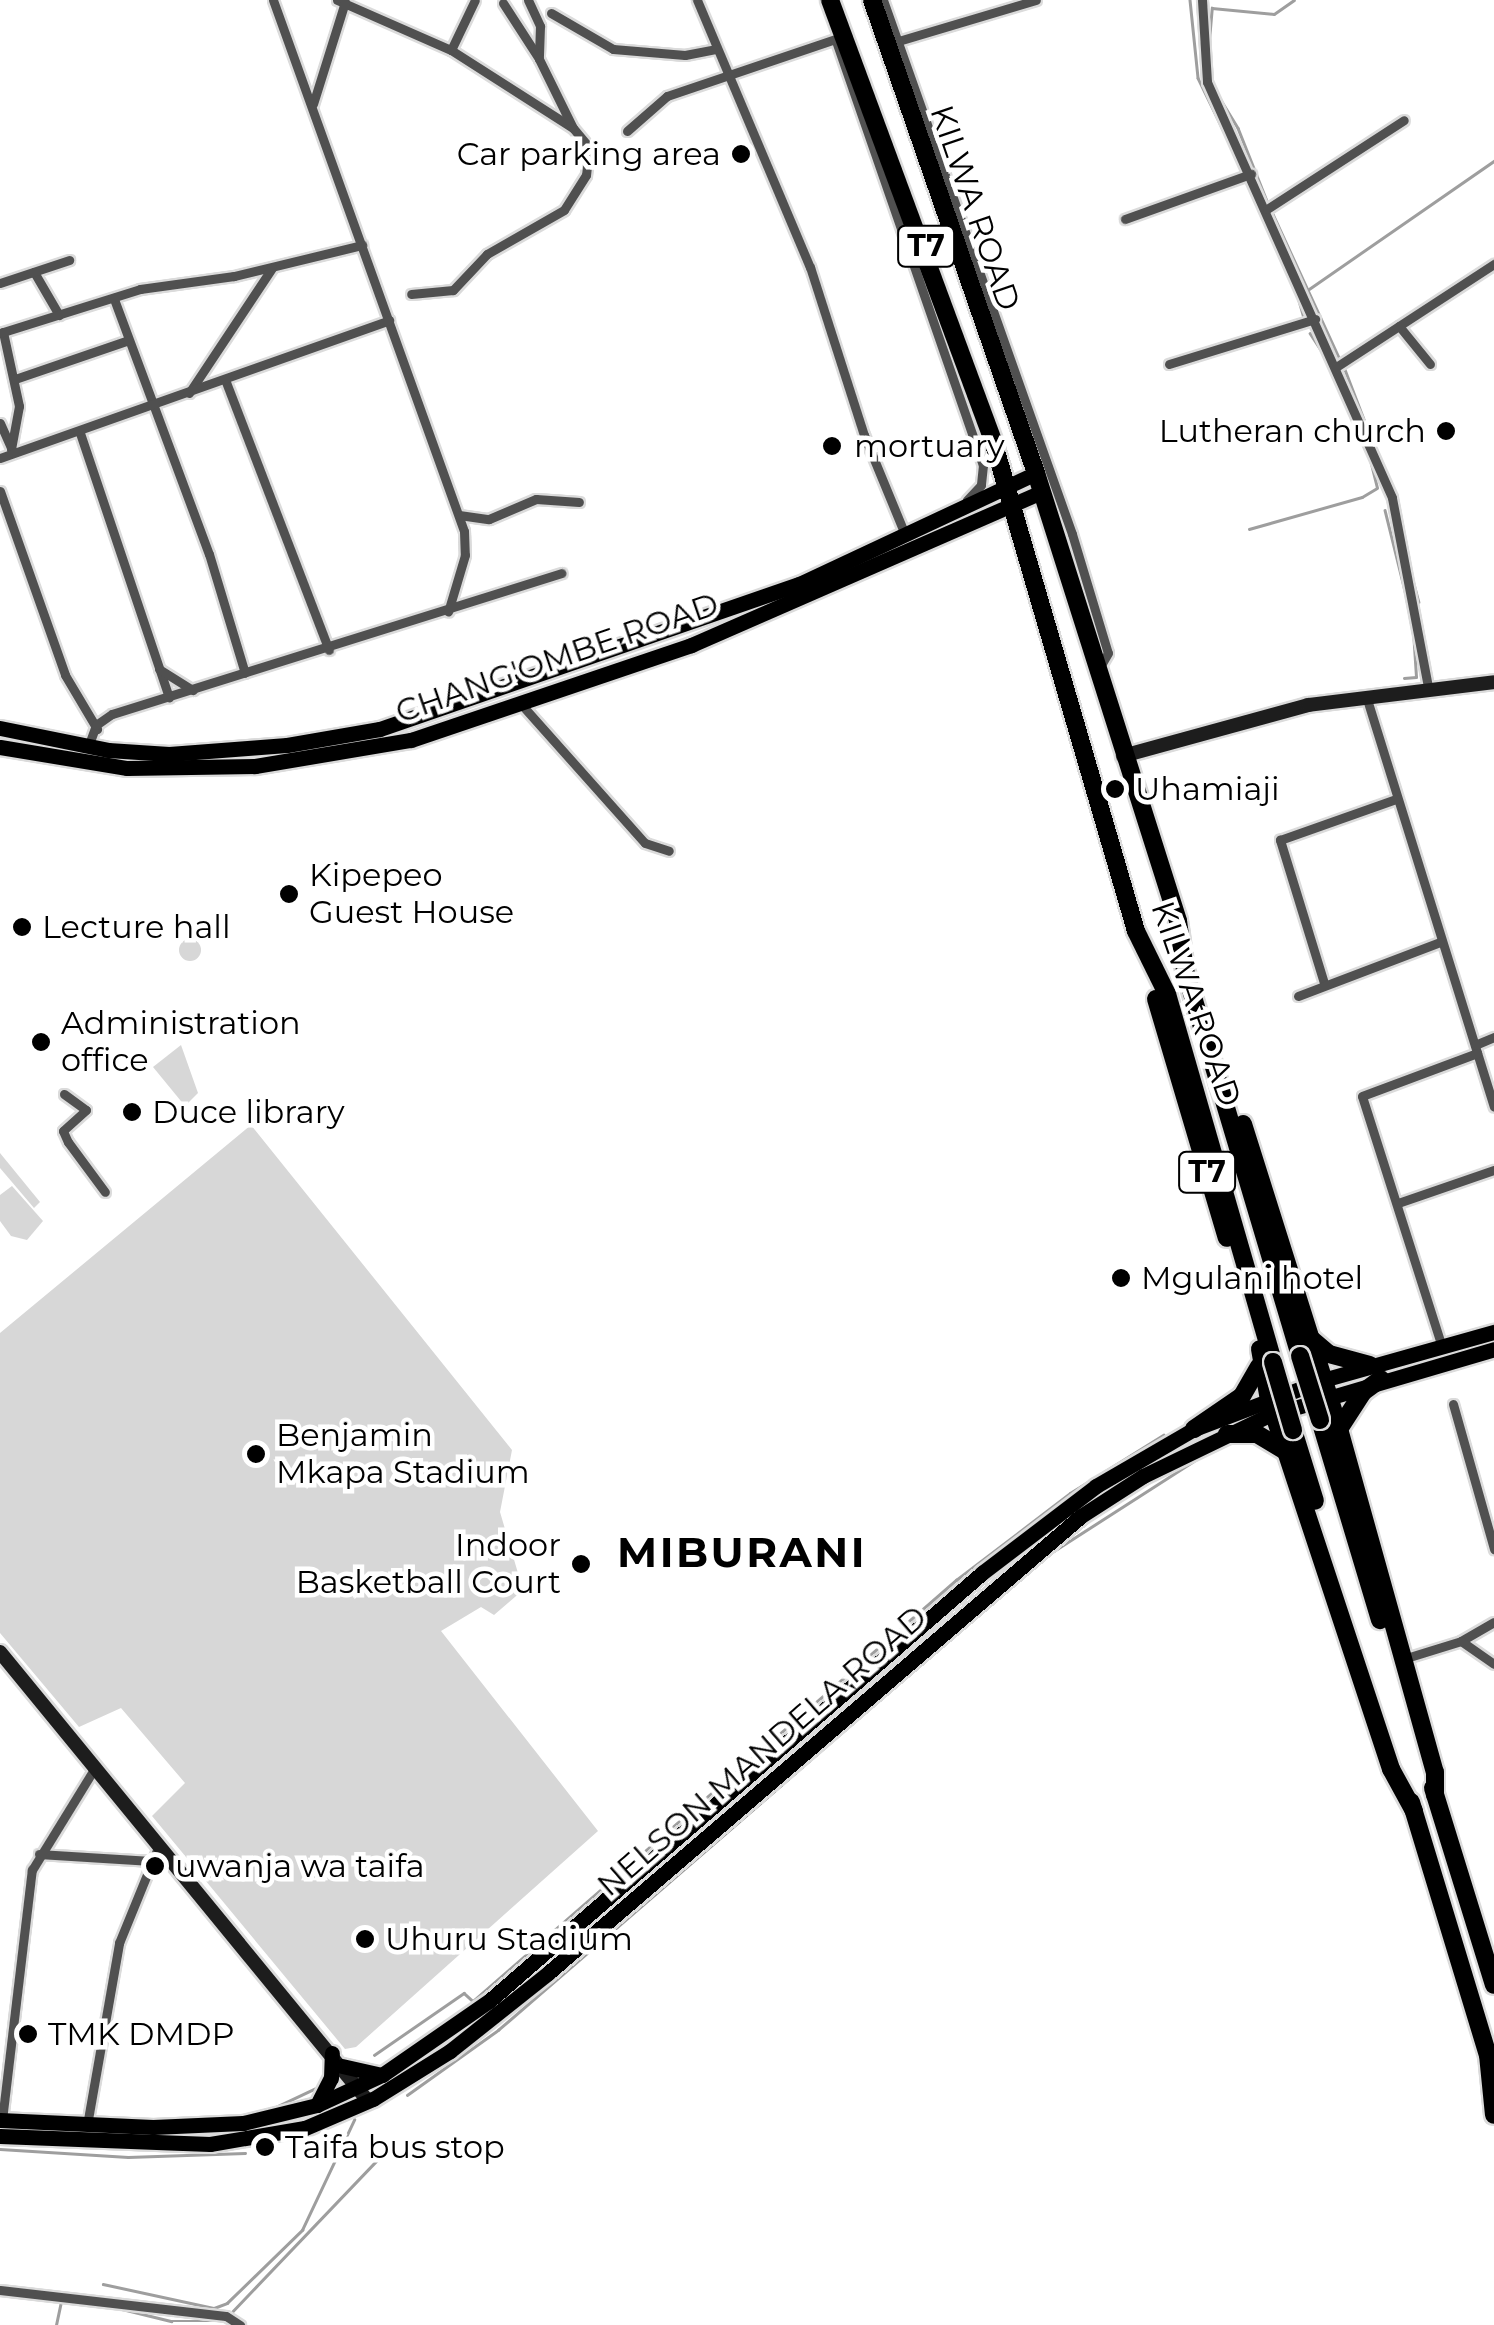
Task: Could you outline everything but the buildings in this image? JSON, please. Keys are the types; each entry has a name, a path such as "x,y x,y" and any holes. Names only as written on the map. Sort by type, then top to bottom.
{"highway":[{"name":"KILWA ROAD","path":"830,0 885,159 924,238 1010,494 1136,931 1167,994 1266,1357 1293,1430 1488,2054 1492,2092"},
{"name":"KILWA ROAD","path":"872,0 892,42 1178,921 1185,970 1494,1985"},
{"name":"T7","path":"1178,921 1339,1429 1435,1772 1435,1795"},
{"path":"1310,1338 1329,1354 1376,1372 1339,1429"},
{"name":"T7","path":"1266,1357 1271,1407 1391,1768 1414,1810"},
{"path":"1194,1428 1256,1382 1266,1357"},
{"path":"1228,1434 1257,1434 1286,1452"},
{"name":"T7","path":"1492,2092 1494,2115"}],"main road":[{"path":"1000,464 983,506 1019,523"},
{"name":"CHANG'OMBE ROAD","path":"0,748 127,768 256,766 411,740 811,598 983,506 1038,483"},
{"name":"CHANG'OMBE ROAD","path":"0,728 88,747 169,754 286,745 380,729 799,584 946,518 983,506"},
{"name":"NELSON MANDELA ROAD","path":"1,2125 197,2128 364,2094 382,2074 489,2001 1022,1541 1096,1486 1194,1428 1271,1407 1494,1332"},
{"name":"NELSON MANDELA ROAD","path":"1376,1372 1494,1349"},
{"name":"NELSON MANDELA ROAD","path":"1,2125 210,2144 304,2128 450,2051 548,1974 1050,1539 1143,1476 1228,1434 1271,1407"},
{"path":"317,2105 337,2060 382,2074"}],"street":[{"path":"274,0 459,515 465,555 448,612"},
{"path":"451,50 475,0"},
{"path":"528,0 540,26 539,59"},
{"path":"696,0 810,267 864,435 906,539"},
{"path":"882,0 892,42 1072,534 1108,653 1098,670"},
{"path":"892,42 1036,0"},
{"path":"1202,0 1208,82 1392,498 1428,686"},
{"path":"313,104 343,1 451,50 573,128"},
{"path":"411,294 453,290 486,254 564,210 579,194 589,156 539,59 503,3"},
{"path":"551,13 613,49 685,55 716,48"},
{"path":"627,131 667,96 843,37 983,465 981,485 946,518"},
{"path":"1267,209 1404,120"},
{"path":"1124,219 1250,174"},
{"path":"12,451 19,420 15,379 1,332 114,298 272,268 362,245"},
{"path":"0,283 69,260"},
{"path":"1336,368 1494,264"},
{"path":"188,395 212,367 272,268"},
{"path":"34,272 59,315"},
{"path":"114,298 156,407 245,673"},
{"path":"1168,364 1316,319"},
{"path":"0,458 156,407 389,320"},
{"path":"1400,326 1430,364"},
{"path":"15,379 129,340"},
{"path":"226,382 329,650"},
{"path":"0,422 12,451"},
{"path":"80,433 169,697"},
{"path":"0,491 65,676 96,729"},
{"path":"459,515 489,519 536,499 578,502"},
{"path":"88,747 96,729 112,714 329,650 561,573"},
{"path":"160,669 193,690"},
{"path":"1123,756 1308,705 1428,686 1494,682"},
{"path":"1366,696 1494,1107"},
{"path":"521,704 645,843 669,851"},
{"path":"1324,983 1280,840 1396,799"},
{"path":"1298,996 1440,942"},
{"path":"1442,1347 1362,1096 1476,1049 1494,1037"},
{"path":"64,1094 86,1110 64,1131 68,1142 105,1192"},
{"path":"1398,1203 1494,1170"},
{"path":"1452,1404 1492,1529 1494,1549"},
{"path":"1403,1659 1461,1641 1494,1622"},
{"path":"1461,1641 1494,1664"},
{"path":"0,1652 364,2094"},
{"path":"1,2125 27,1895 39,1854 96,1766"},
{"path":"87,2124 119,1943 159,1844"},
{"path":"39,1854 151,1860"},
{"path":"0,2290 222,2316 240,2325"}],"shaded area":[{"path":"190,939 198,942 198,958 190,961 182,958 179,950 182,942"},
{"path":"181,1045 198,1093 185,1106 153,1067"},
{"name":"Benjamin Mkapa Stadium","path":"251,1125 512,1450 500,1512 523,1590 494,1615 481,1607 441,1631 598,1831 356,2047 345,2049 152,1816 185,1783 121,1708 79,1727 0,1633 0,1333"},
{"path":"0,1153 40,1202 34,1208 0,1168"},
{"path":"12,1186 43,1221 27,1240 11,1236 0,1221 0,1195"}],"waterway":[{"path":"1190,0 1198,78 1230,144"},
{"path":"1209,40 1212,8 1274,14 1294,0"},
{"path":"1213,87 1238,128 1267,201"},
{"path":"1309,289 1494,161"},
{"path":"1273,214 1340,360"},
{"path":"1298,297 1303,315"},
{"path":"1310,333 1323,353"},
{"path":"1344,367 1378,456"},
{"path":"1249,529 1362,497 1377,488 1369,456"},
{"path":"1385,510 1408,603"},
{"path":"1410,569 1419,602"},
{"path":"1404,678 1416,677 1413,630"},
{"path":"374,2055 464,1993 473,2001 956,1580 1070,1493 1163,1435"},
{"path":"407,2095 498,2030 1046,1556 1200,1457"},
{"path":"276,2107 318,2087"},
{"path":"103,2284 214,2308 227,2303 302,2230 354,2120"},
{"path":"229,2315 396,2140"},
{"path":"0,2149 128,2157 245,2153"},
{"path":"56,2325 61,2302"},
{"path":"118,2308 171,2321 223,2321"}],"place":[{"name":"Car parking area","path":"741,154"},
{"name":"Lutheran church","path":"1446,431"},
{"name":"mortuary","path":"832,446"},
{"name":"Uhamiaji","path":"1115,789"},
{"name":"Kipepeo Guest House","path":"289,894"},
{"name":"Lecture hall","path":"22,927"},
{"name":"Administration office","path":"41,1042"},
{"name":"Duce library","path":"132,1112"},
{"name":"Mgulani hotel","path":"1121,1278"},
{"name":"Benjamin Mkapa Stadium","path":"256,1454"},
{"name":"Indoor Basketball Court","path":"581,1564"},
{"name":"uwanja wa taifa","path":"155,1866"},
{"name":"Uhuru Stadium","path":"365,1939"},
{"name":"TMK DMDP","path":"28,2034"},
{"name":"Taifa bus stop","path":"265,2147"}],"district":[{"name":"MIBURANI","path":"742,1552"}]}
